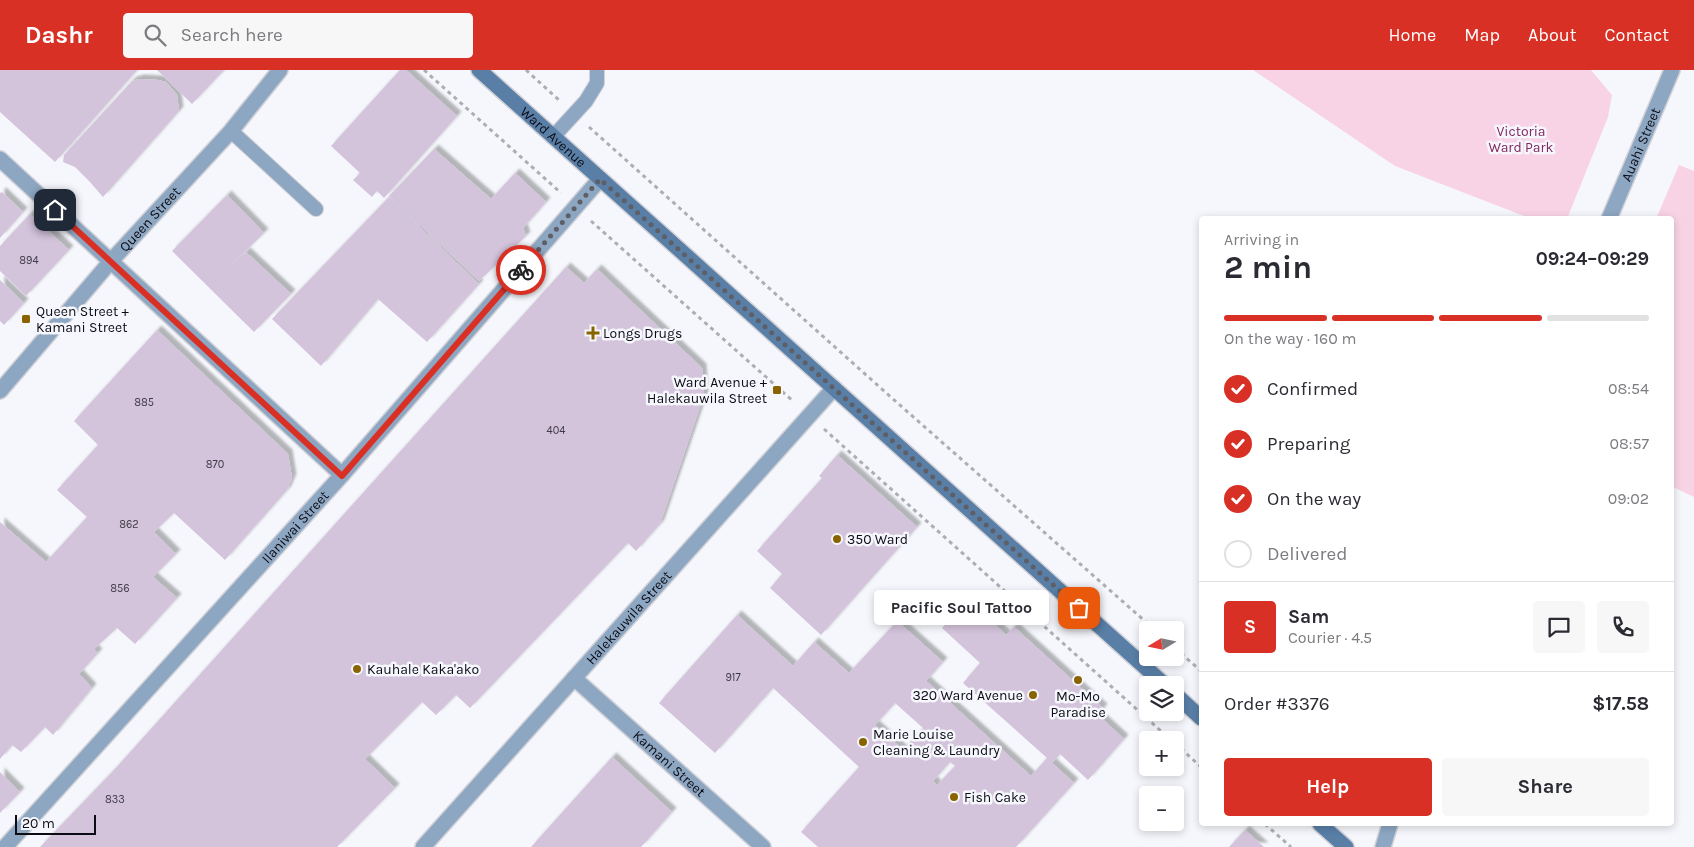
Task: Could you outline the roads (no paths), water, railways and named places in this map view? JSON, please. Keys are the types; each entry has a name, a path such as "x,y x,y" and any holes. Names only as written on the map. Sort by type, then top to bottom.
{"main road":[{"name":"Ward Avenue","path":"478,70 1155,676"},
{"path":"1184,702 1199,716"},
{"path":"1322,826 1346,847"}],"street":[{"name":"Queen Street","path":"0,391 110,261 231,131 280,70"},
{"name":"Auahi Street","path":"1610,216 1672,70"},
{"path":"0,159 342,476"},
{"name":"Ilaniwai Street","path":"5,847 342,476 600,179"},
{"name":"Halekauwila Street","path":"423,847 834,388"},
{"name":"Kamani Street","path":"574,678 763,847"},
{"path":"1382,847 1389,826"}],"lane":[{"path":"553,137 586,101 597,82 597,70"},
{"path":"231,131 316,209"}],"place":[{"name":"Queen Street + Kamani Street","path":"26,319"},
{"name":"Longs Drugs","path":"593,333"},
{"name":"Ward Avenue + Halekauwila Street","path":"777,390"},
{"name":"350 Ward","path":"837,539"},
{"name":"Pacific Soul Tattoo","path":"1079,608"},
{"name":"Kauhale Kaka'ako","path":"357,669"},
{"name":"Mo-Mo Paradise","path":"1078,680"},
{"name":"320 Ward Avenue","path":"1033,695"},
{"name":"Marie Louise Cleaning & Laundry","path":"863,742"},
{"name":"Fish Cake","path":"954,797"}],"park label":[{"name":"Victoria Ward Park","path":"1521,139"}]}
